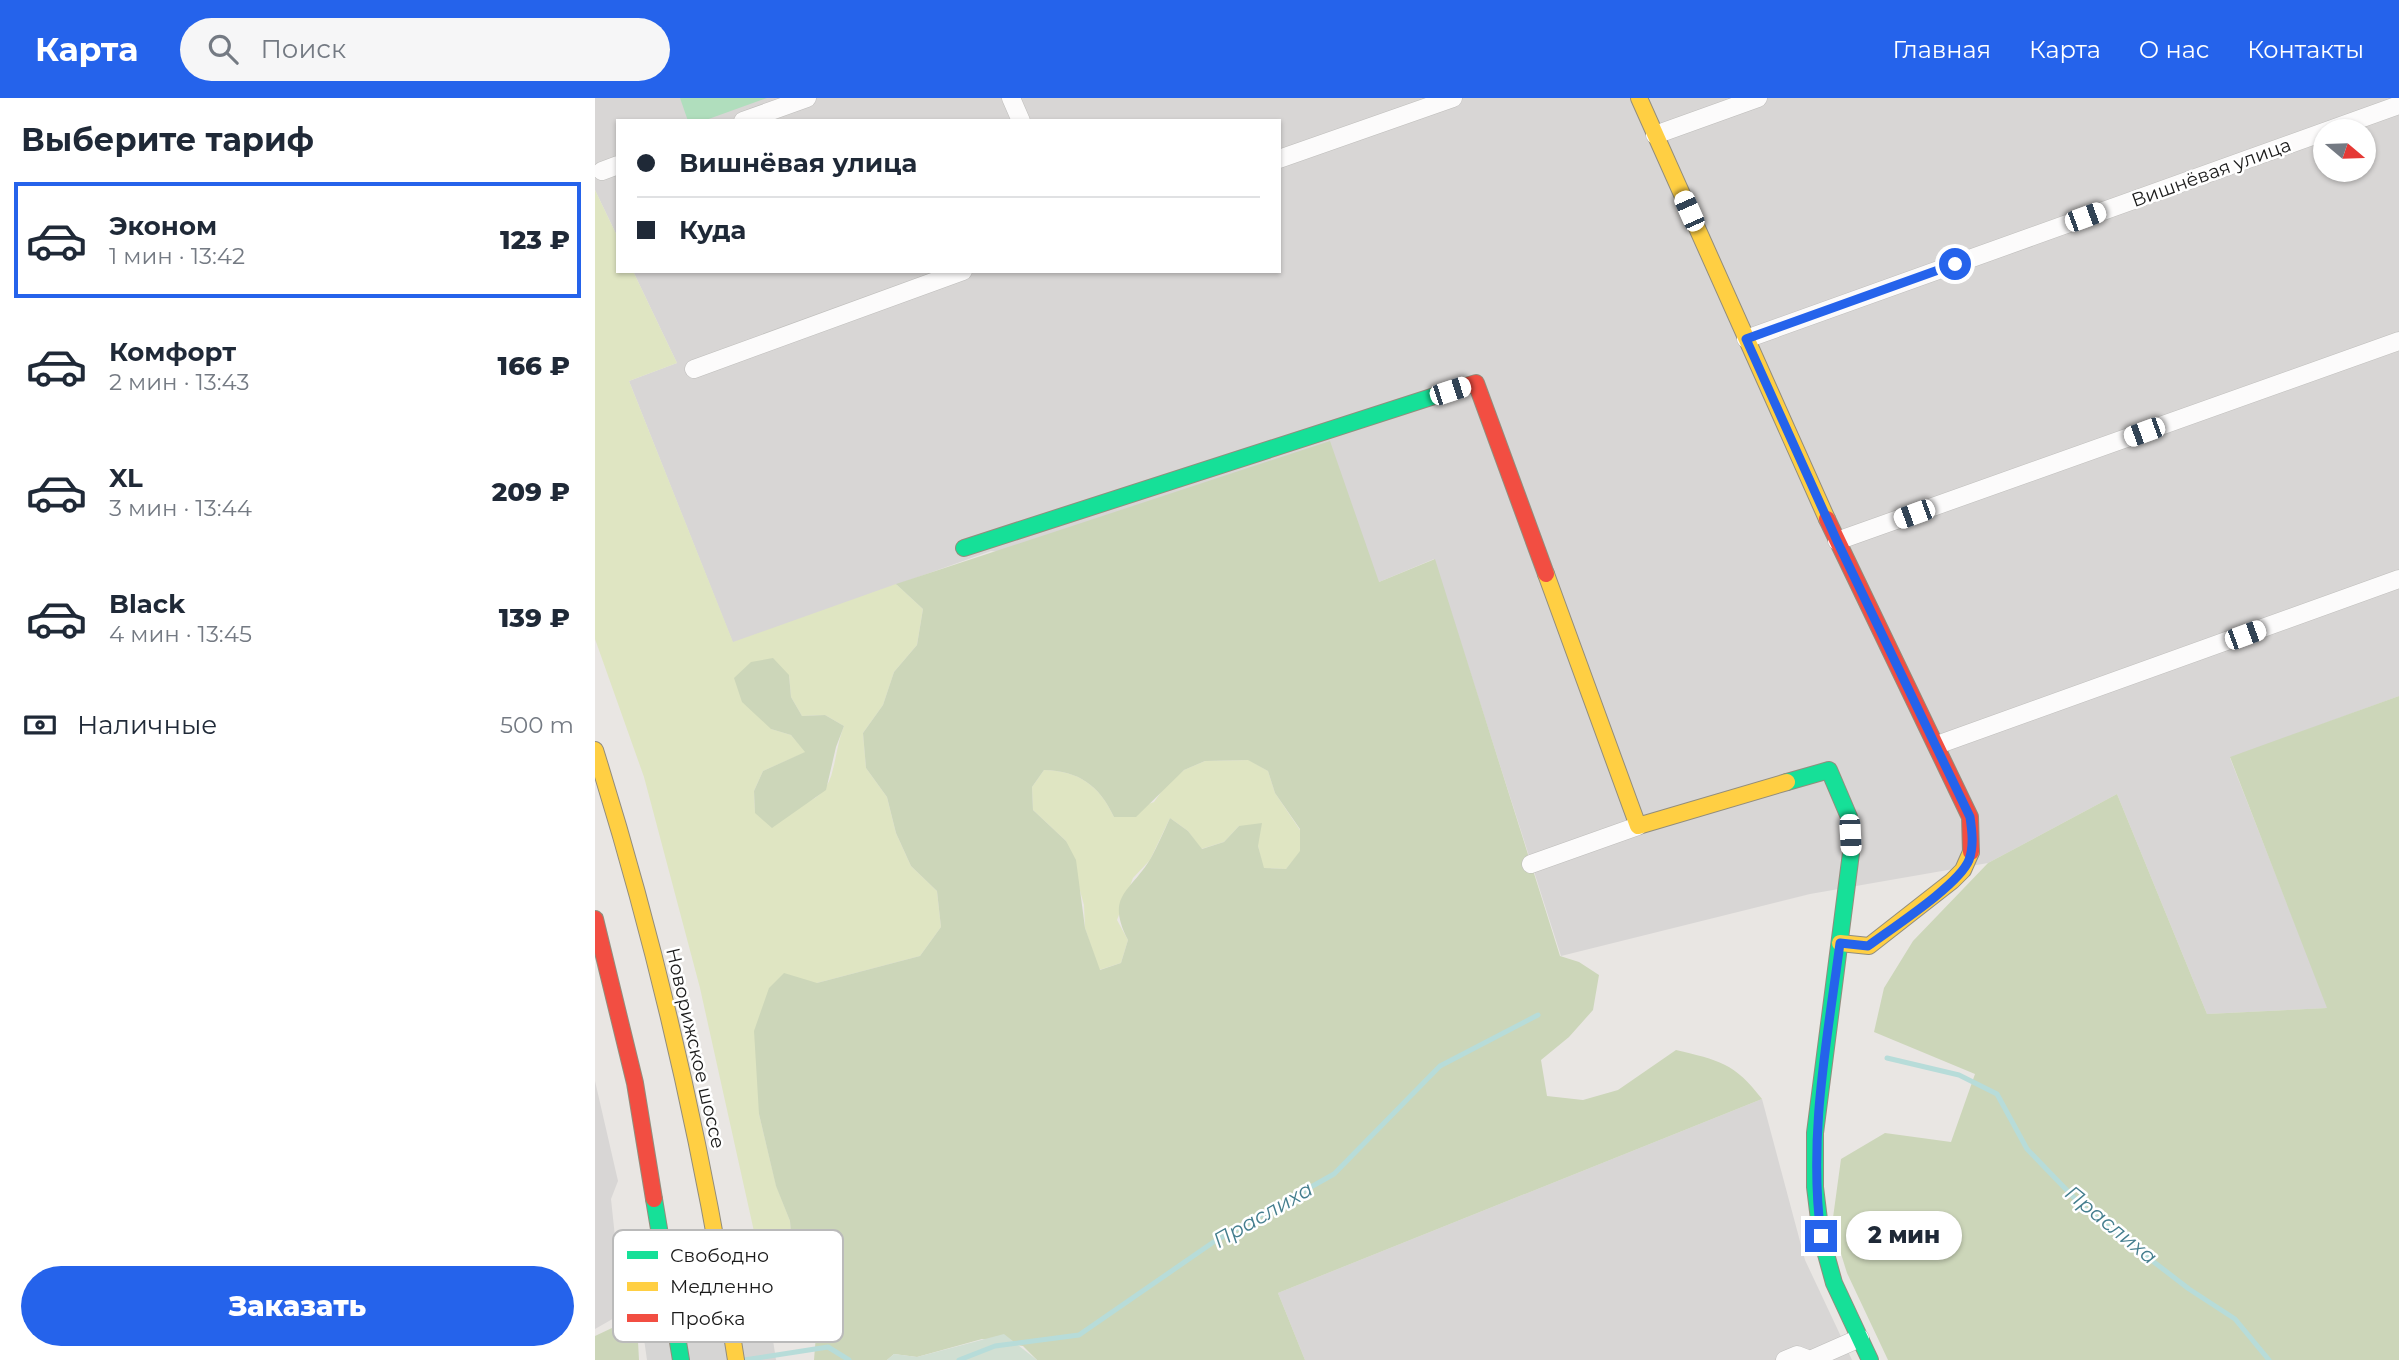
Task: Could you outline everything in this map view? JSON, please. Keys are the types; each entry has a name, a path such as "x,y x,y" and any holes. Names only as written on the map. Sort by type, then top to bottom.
{"main road":[{"path":"1639,98 1837,541 1970,817 1973,839 1969,861 1958,877 1868,946 1840,943"},
{"path":"964,548 1476,383 1637,826 1829,770 1849,817 1851,853 1815,1133 1815,1187 1821,1236 1835,1283 1870,1360"},
{"name":"Новорижское шоссе","path":"595,750 618,818 677,1041 713,1230"},
{"path":"595,919 635,1083 660,1230"},
{"path":"678,1342 681,1360"},
{"name":"Новорижское шоссе","path":"733,1342 736,1360"}],"street":[{"path":"749,119 807,98"},
{"path":"1010,98 1020,119"},
{"path":"1281,158 1453,98"},
{"path":"1655,135 1758,98"},
{"name":"Вишнёвая улица","path":"1746,339 2399,105"},
{"path":"694,369 958,273"},
{"path":"1837,541 2399,341"},
{"path":"1937,745 2399,579"},
{"path":"1531,864 1637,826"},
{"path":"1785,1360 1797,1355 1810,1360 1860,1338"}],"shaded area":[{"path":"595,98 2399,98 2399,696 2230,758 2328,1008 2207,1014 2117,794 1988,863 1810,894 1561,956 1434,559 1379,582 991,551 733,643 629,381 677,363 634,273 1281,273 1281,119 616,119 616,234 595,190"},
{"path":"595,1081 618,1181 611,1199 614,1230 613,1319 595,1329"},
{"path":"1762,1099 1805,1260 1852,1360 1305,1360 1278,1293"}],"green space":[{"path":"680,98 767,98 709,119 687,119"},
{"path":"595,190 616,234 616,273 634,273 677,363 629,381 733,642 896,584 923,609 917,645 894,672 883,705 863,733 866,768 887,797 896,833 911,866 937,891 941,927 920,956 817,983 759,1078 759,1114 776,1185 790,1221 791,1230 754,1230 700,988 644,777 595,639","holes":["789,675 791,697 802,716 825,715 844,726 829,782 814,799 803,804 755,813 754,791 763,771 806,752 791,735 771,729"]},
{"path":"1330,441 1379,582 1435,559 1560,956 1579,962 1599,975 1593,1010 1569,1037 1541,1060 1547,1096 1583,1100 1618,1090 1676,1050 1715,1060 1734,1070 1762,1099 1278,1293 1305,1360 1037,1360 1023,1346 982,1339 917,1357 894,1354 887,1360 814,1360 815,1342 843,1342 843,1230 791,1230 790,1221 776,1186 759,1114 754,1031 769,988 784,973 817,983 920,956 941,927 937,891 911,866 896,833 887,797 866,768 863,733 883,705 894,672 917,645 923,609 896,584","holes":["1248,760 1268,771 1275,793 1300,829 1300,851 1286,869 1264,868 1258,846 1262,823 1239,826 1224,842 1202,849 1188,831 1170,818 1151,858 1123,895 1119,913 1128,940 1121,963 1100,970 1085,928 1076,860 1066,841 1033,810 1032,787 1044,770 1068,773 1086,782 1102,796 1114,817 1136,817 1184,770 1205,761"]},
{"path":"773,658 789,675 791,697 802,716 825,715 844,726 826,790 772,828 755,813 754,791 763,771 805,752 791,735 771,729 742,702 734,678 751,662"},
{"path":"2399,696 2399,1360 1888,1360 1847,1273 1832,1225 1841,1159 1885,1133 1951,1142 1975,1074 1874,1032 1884,988 1913,941 1988,863 2117,794 2207,1014 2327,1008 2230,757"},
{"path":"1249,760 1268,771 1275,793 1300,830 1300,852 1286,869 1263,868 1258,846 1239,826 1224,842 1201,849 1188,831 1170,818 1150,860 1133,878 1117,920 1128,940 1121,963 1099,970 1085,928 1084,905 1066,841 1033,810 1032,787 1044,770 1068,773 1086,782 1102,796 1114,817 1154,802 1167,784 1184,770 1205,761"},
{"path":"613,1328 613,1342 638,1342 639,1360 595,1360 595,1336"},
{"path":"1004,1334 1037,1360 887,1360 894,1354 917,1357"}],"pier":[{"path":"644,1342 773,1342 776,1360 647,1360"}],"waterway":[{"name":"Праслиха","path":"959,1360 995,1346 1079,1335 1215,1241 1334,1174 1440,1066 1538,1015"},
{"name":"Праслиха","path":"1887,1058 1959,1075 1997,1094 2027,1149 2085,1209 2189,1289 2235,1319 2269,1360"},
{"name":"Праслиха","path":"744,1360 828,1347 849,1360"}],"traffic: fast":[{"path":"964,548 1453,390"},
{"path":"1787,782 1829,770 1849,817 1851,853 1815,1133 1815,1187 1821,1236 1834,1283 1870,1360"},
{"path":"654,1199 659,1230"},
{"path":"678,1342 681,1360"}],"traffic: slow":[{"path":"1639,98 1827,519"},
{"path":"1546,574 1638,826 1787,782"},
{"path":"595,750 659,976 694,1129 713,1230"},
{"path":"1840,943 1869,946 1952,881 1963,870 1971,852"},
{"path":"733,1342 736,1360"}],"traffic: jam":[{"path":"1453,390 1476,383 1546,574"},
{"path":"1827,519 1970,817 1971,852"},
{"path":"595,919 635,1083 654,1199"}],"route":[{"path":"1821,1236 1815,1187 1815,1133 1840,943 1868,946 1958,877 1969,861 1973,839 1970,817 1837,541 1746,339 1955,264"}]}
